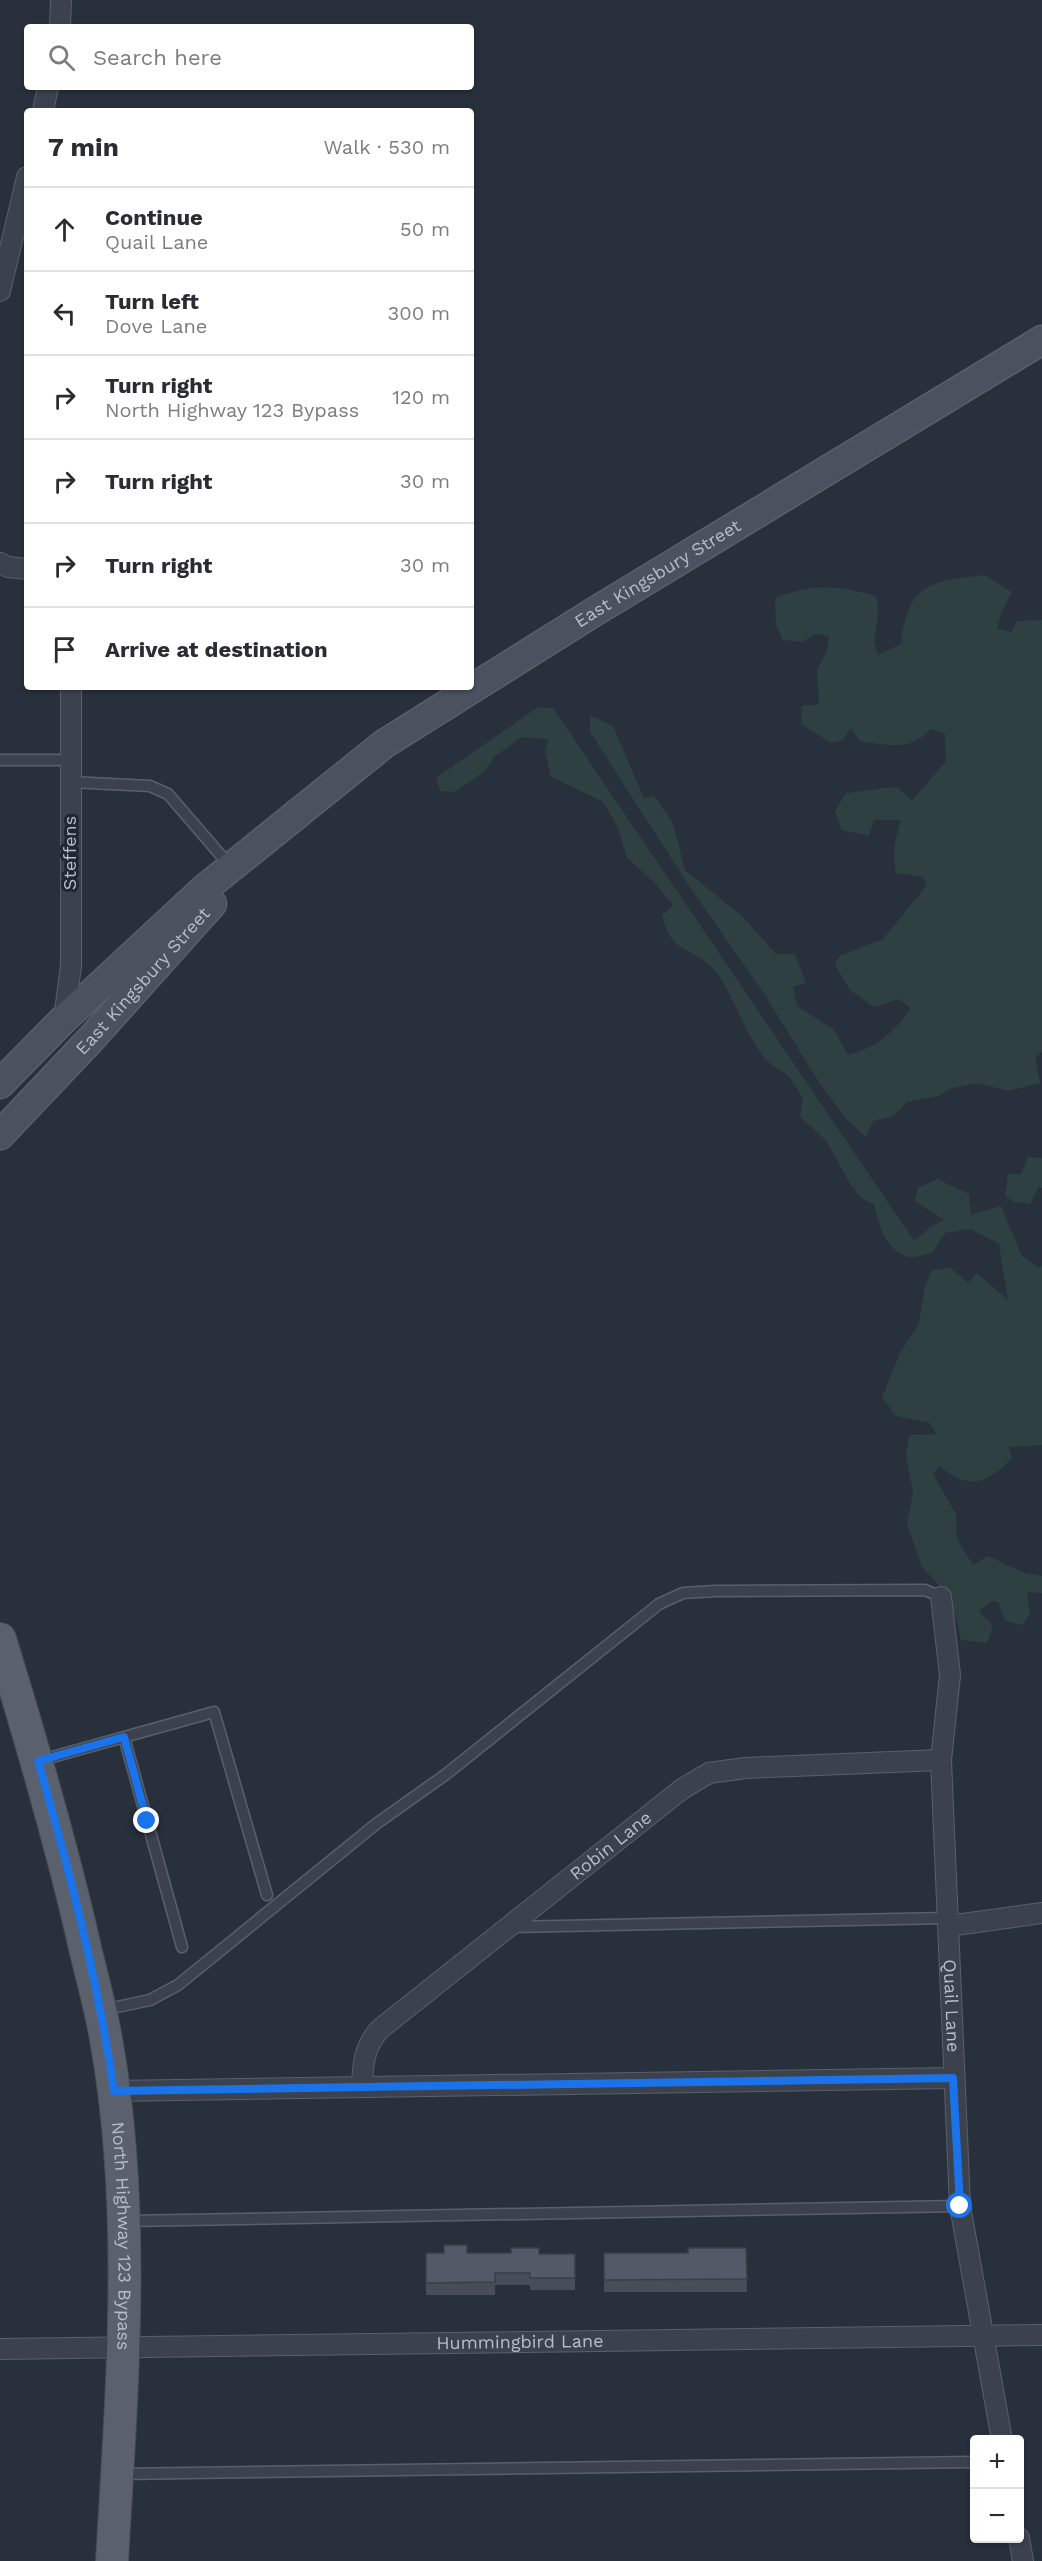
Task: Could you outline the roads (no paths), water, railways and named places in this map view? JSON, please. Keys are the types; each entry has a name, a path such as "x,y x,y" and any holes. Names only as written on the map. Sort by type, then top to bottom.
{"main road":[{"name":"East Kingsbury Street","path":"474,687 1042,340"},
{"name":"East Kingsbury Street","path":"0,1084 64,1019 231,867 282,824 384,744 470,690"},
{"name":"East Kingsbury Street","path":"0,1135 91,1039 282,824"},
{"name":"North Highway 123 Bypass","path":"0,1639 61,1840 100,2011 114,2091 123,2221 125,2348 112,2561"}],"street":[{"path":"60,24 62,0"},
{"path":"44,108 47,90"},
{"path":"0,291 24,190"},
{"path":"0,563 8,567 24,569"},
{"name":"Steffens","path":"64,1019 71,966 71,690"},
{"name":"Quail Lane","path":"941,1597 950,1675 941,1760 960,2206 1001,2435"},
{"name":"Robin Lane","path":"362,2086 363,2058 369,2041 380,2029 681,1789 709,1773 745,1768 941,1760"},
{"path":"948,1922 1042,1913"},
{"path":"114,2091 953,2078"},
{"name":"Hummingbird Lane","path":"0,2349 1042,2335"},
{"path":"1020,2543 1023,2561"}],"lane":[{"path":"0,760 71,760"},
{"path":"70,783 150,786 168,794 231,867"},
{"path":"100,2011 150,2000 178,1985 376,1824 444,1775 659,1604 683,1593 716,1591 925,1590 941,1597"},
{"path":"38,1761 214,1712 267,1895"},
{"path":"124,1737 182,1947"},
{"path":"508,1927 948,1922"},
{"path":"123,2221 960,2206"},
{"path":"117,2474 970,2462"}]}
